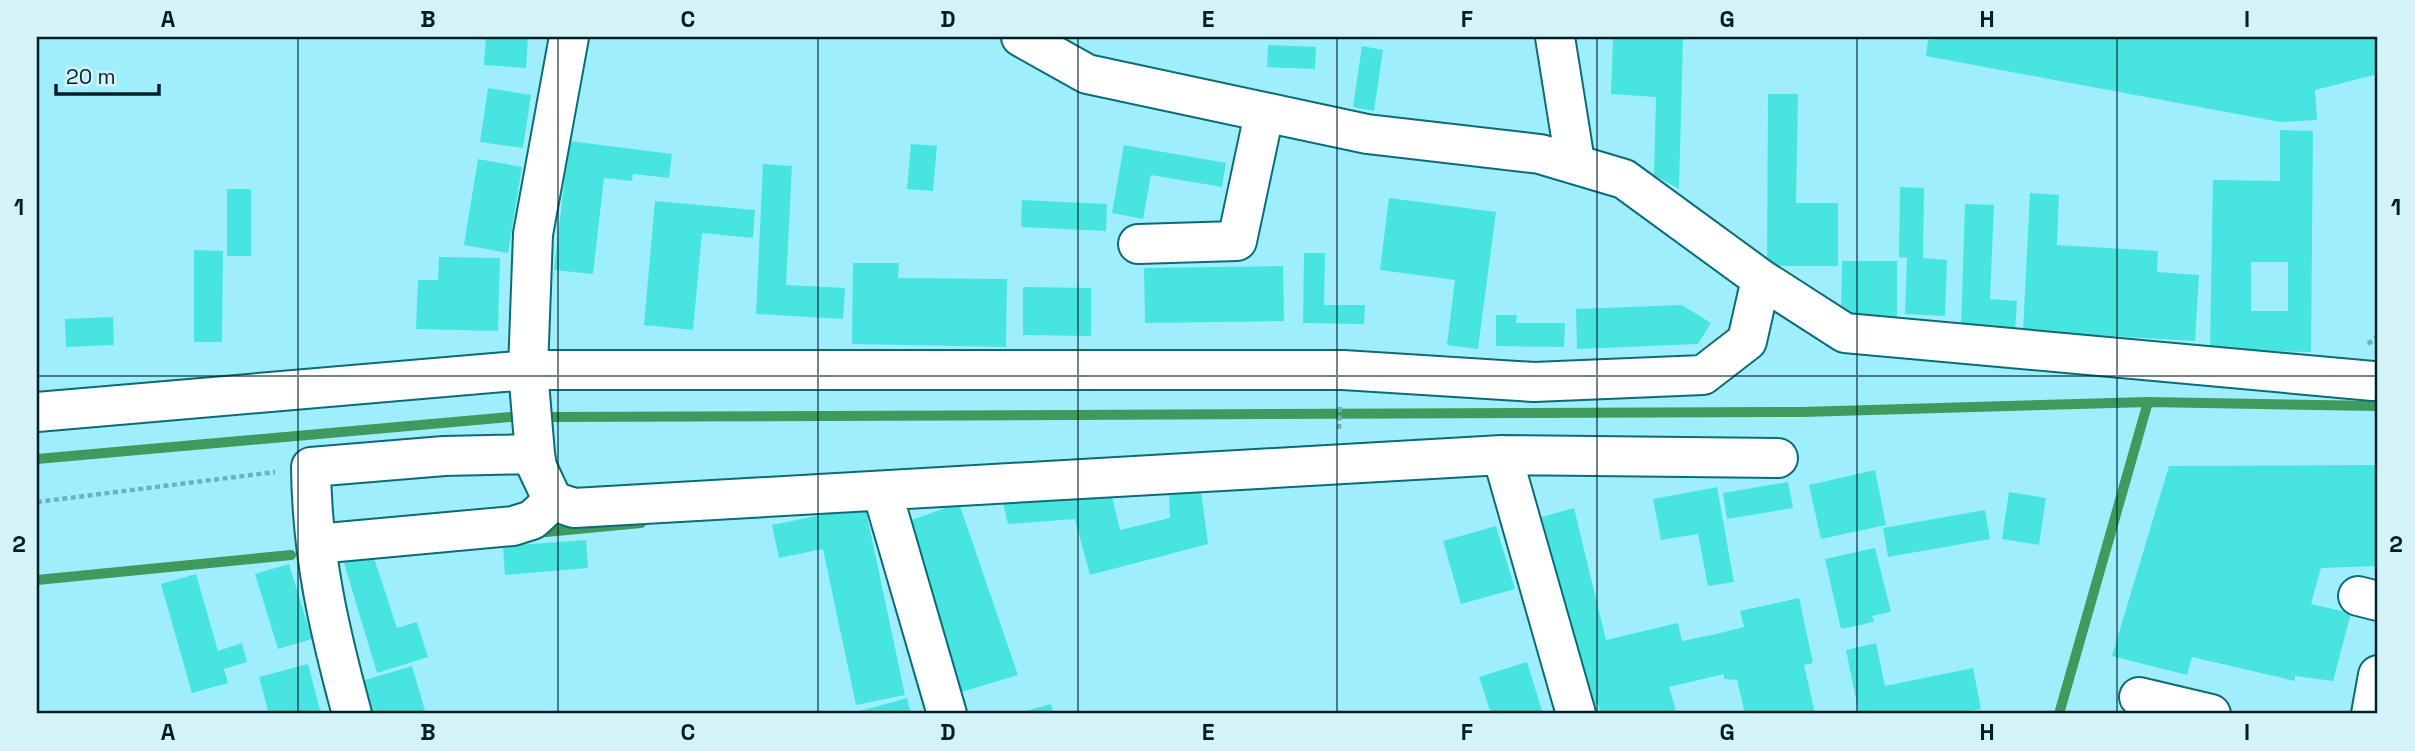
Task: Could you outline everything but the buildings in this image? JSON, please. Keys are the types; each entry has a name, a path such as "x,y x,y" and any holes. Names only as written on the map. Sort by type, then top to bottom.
{"street":[{"path":"569,37 533,234 527,370 537,467 553,501 562,507 1502,455 1778,458"},
{"path":"1021,37 1087,74 1367,134 1539,154 1575,162 1624,179 1761,279 1845,333 2373,381"},
{"path":"1555,37 1575,162"},
{"path":"1138,244 1237,241 1264,114"},
{"path":"37,412 527,370 1343,370 1534,382 1703,374 1747,341 1761,279"},
{"path":"352,714 324,611 311,467 444,456 535,454"},
{"path":"1502,455 1576,714"},
{"path":"882,491 947,714"},
{"path":"316,544 513,526 532,520 553,501"},
{"path":"2371,714 2378,675"},
{"path":"2140,698 2211,714"}],"path":[{"path":"1336,464 1343,370"},
{"path":"37,502 311,467"}],"waterway":[{"path":"548,417 1802,412 2148,402 2378,406"},
{"path":"2059,714 2148,402"},
{"path":"37,459 522,416"},
{"path":"535,533 641,523"},
{"path":"37,580 291,555"}]}
